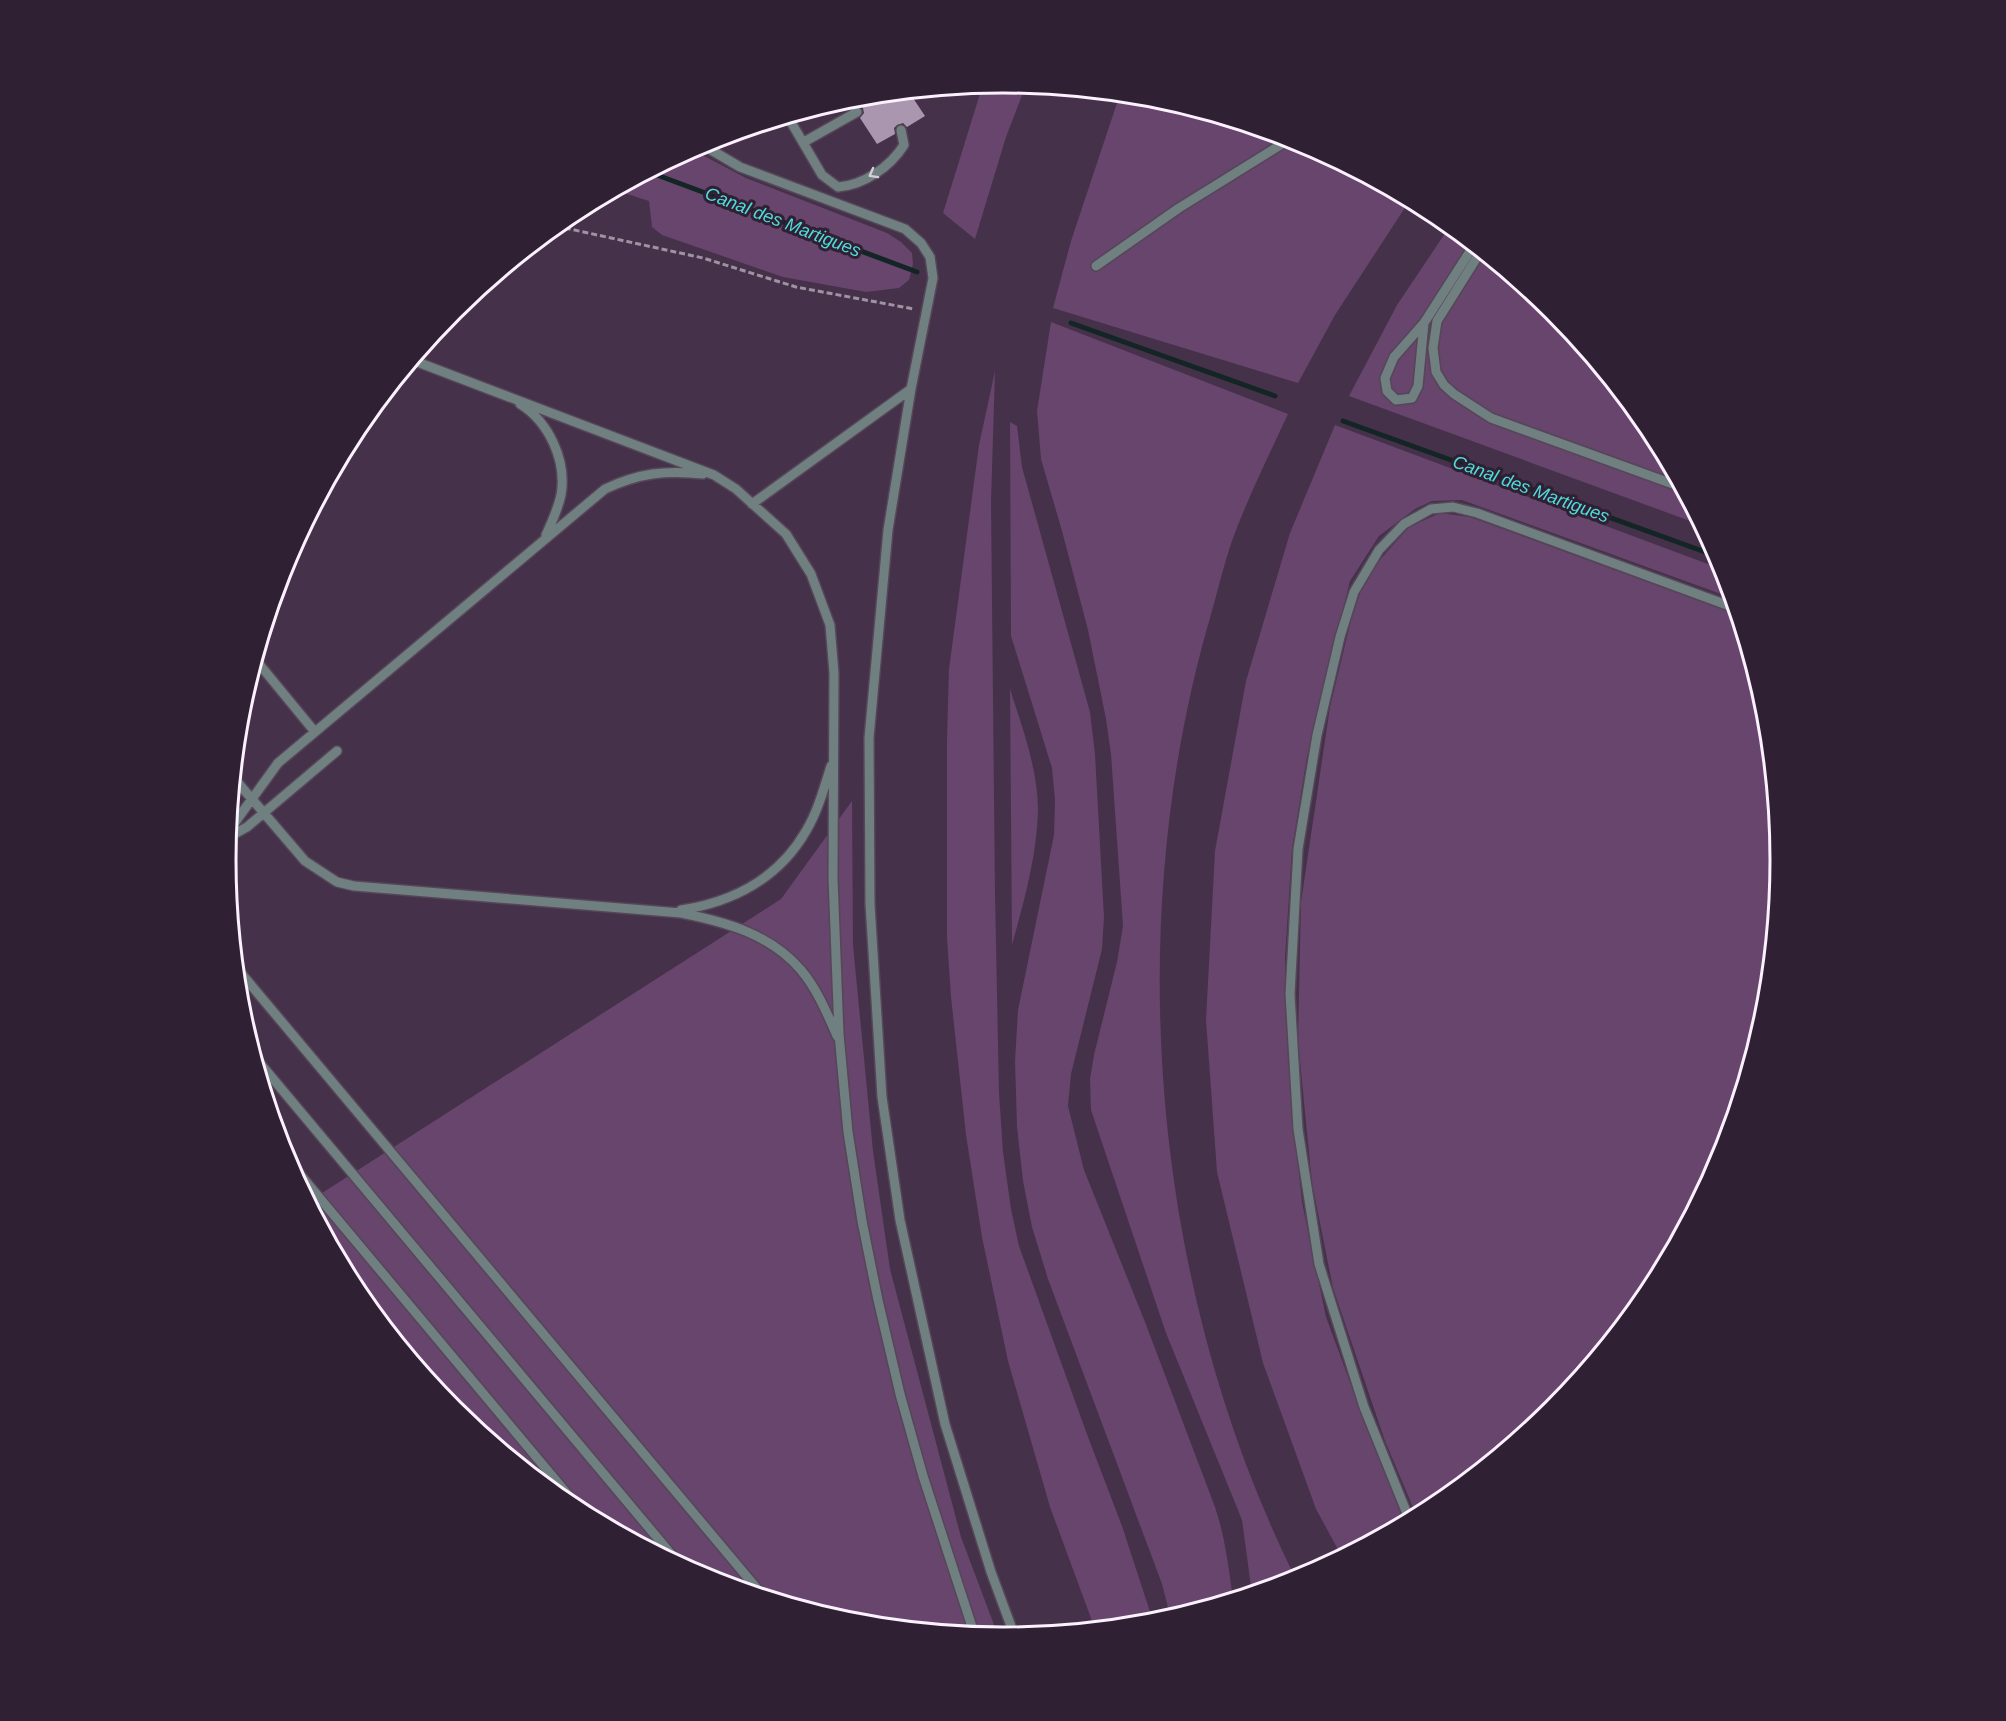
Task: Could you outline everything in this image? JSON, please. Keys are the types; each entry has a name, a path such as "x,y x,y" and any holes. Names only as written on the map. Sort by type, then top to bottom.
{"lane":[{"path":"804,142 857,112"},
{"path":"792,123 822,175 838,187 849,186 888,166 904,145 901,130"},
{"path":"1096,266 1179,208 1280,145"},
{"path":"711,150 740,167 905,229 921,243 930,257 933,278 911,389 888,530 869,738 870,904 882,1097 900,1221 945,1424 991,1572 1012,1628"},
{"path":"1424,323 1418,386 1412,398 1396,400 1387,390 1384,378 1394,357 1424,323 1470,252"},
{"path":"1477,257 1437,321 1433,336 1436,372 1444,385 1491,418 1671,484"},
{"path":"419,363 714,475 736,489 786,534 811,574 831,625 834,673 833,878 839,1041 848,1132 862,1221 900,1394 923,1476 972,1627"},
{"path":"752,504 911,389"},
{"path":"506,395 530,410 556,446 561,470 561,493 556,513 545,539"},
{"path":"237,820 278,763 605,489 628,478 651,473 678,472 714,475"},
{"path":"1407,1513 1364,1407 1319,1264 1298,1129 1290,1005 1298,849 1317,735 1340,637 1354,592 1379,550 1404,524 1431,509 1453,507 1487,517 1727,605"},
{"path":"261,666 315,732"},
{"path":"237,833 247,827 337,751"},
{"path":"670,912 698,908 724,900 748,890 769,874 806,832 818,808 834,758"},
{"path":"240,785 305,861 338,882 354,886 670,912 715,920 744,930 766,940 801,970 816,991 839,1041"},
{"path":"245,978 755,1587"},
{"path":"265,1069 669,1551"},
{"path":"307,1183 563,1489"}],"path":[{"path":"568,229 703,258 796,287 927,312"}],"shaded area":[{"path":"1003,93 1103,100 1202,119 1250,134 1297,151 1387,196 1429,222 1509,283 1580,354 1612,393 1668,477 1691,521 1730,614 1744,662 1756,711 1769,810 1769,911 1764,961 1756,1010 1730,1107 1712,1154 1668,1244 1612,1328 1580,1367 1509,1438 1470,1469 1429,1499 1342,1549 1297,1570 1202,1602 1153,1613 1053,1626 1003,1628 903,1621 804,1602 756,1587 709,1570 619,1525 577,1499 497,1438 426,1367 394,1328 338,1244 315,1200 276,1107 262,1059 250,1010 237,911 237,810 242,760 250,711 276,614 294,567 338,477 394,393 426,354 497,283 536,252 577,222 664,172 709,151 804,119 853,108 953,95"},
{"path":"980,94 1023,94 1006,137 975,239 943,213"},
{"path":"1117,102 1202,119 1297,151 1342,172 1405,207 1335,315 1298,383 1053,308 1071,241"},
{"path":"701,155 746,178 887,233 912,253 913,264 909,280 899,288 866,292 783,277 662,235 652,227 649,201 624,193"},
{"path":"1445,234 1509,283 1580,354 1641,434 1668,477 1691,521 1349,396 1397,305"},
{"path":"1051,322 1288,414 1230,547 1210,618 1182,736 1165,858 1160,982 1165,1107 1182,1231 1210,1352 1248,1469 1293,1572 1251,1587 1242,1520 1166,1333 1091,1110 1090,1079 1094,1055 1117,962 1123,926 1111,754 1088,630 1041,459 1037,411"},
{"path":"995,371 991,502 995,894 999,1093 1003,1152 1019,1246 1122,1526 1151,1613 1103,1621 1092,1622 1050,1507 1008,1361 982,1237 966,1135 951,997 947,938 949,669 979,445"},
{"path":"1010,422 1017,426 1022,467 1090,712 1095,754 1104,917 1102,949 1071,1074 1068,1106 1084,1170 1215,1507 1230,1576 1232,1593 1169,1610 1162,1584 1048,1279 1032,1227 1023,1181 1017,1127 1015,1061 1018,1010 1054,835 1055,800 1052,768 1011,636"},
{"path":"1335,425 1711,565 1723,595 1462,500 1432,501 1415,509 1379,536 1350,581 1307,757 1292,849 1285,958 1290,1084 1302,1202 1326,1317 1403,1515 1339,1551 1316,1509 1263,1363 1217,1172 1206,1020 1215,851 1246,681 1290,533"},
{"path":"1440,513 1470,517 1729,612 1756,711 1769,810 1770,860 1769,911 1764,961 1756,1010 1744,1059 1730,1107 1712,1154 1668,1244 1612,1328 1546,1403 1509,1438 1413,1509 1385,1441 1333,1288 1312,1183 1298,1041 1301,902 1330,707 1351,620 1361,590 1377,563 1409,527"},
{"path":"1010,689 1032,764 1038,810 1032,861 1012,945"},
{"path":"852,801 853,945 873,1151 890,1269 961,1537 995,1628 903,1621 804,1602 709,1570 619,1525 577,1499 497,1438 426,1367 365,1287 338,1244 314,1198 781,899"}],"building":[{"path":"914,99 925,116 907,127 903,123 897,125 894,128 895,134 877,144 860,118 864,113 861,107"}],"waterway":[{"name":"Canal des Martigues","path":"658,175 917,272"},
{"name":"Canal des Martigues","path":"1071,323 1275,396"},
{"name":"Canal des Martigues","path":"1343,421 1705,552"}]}
